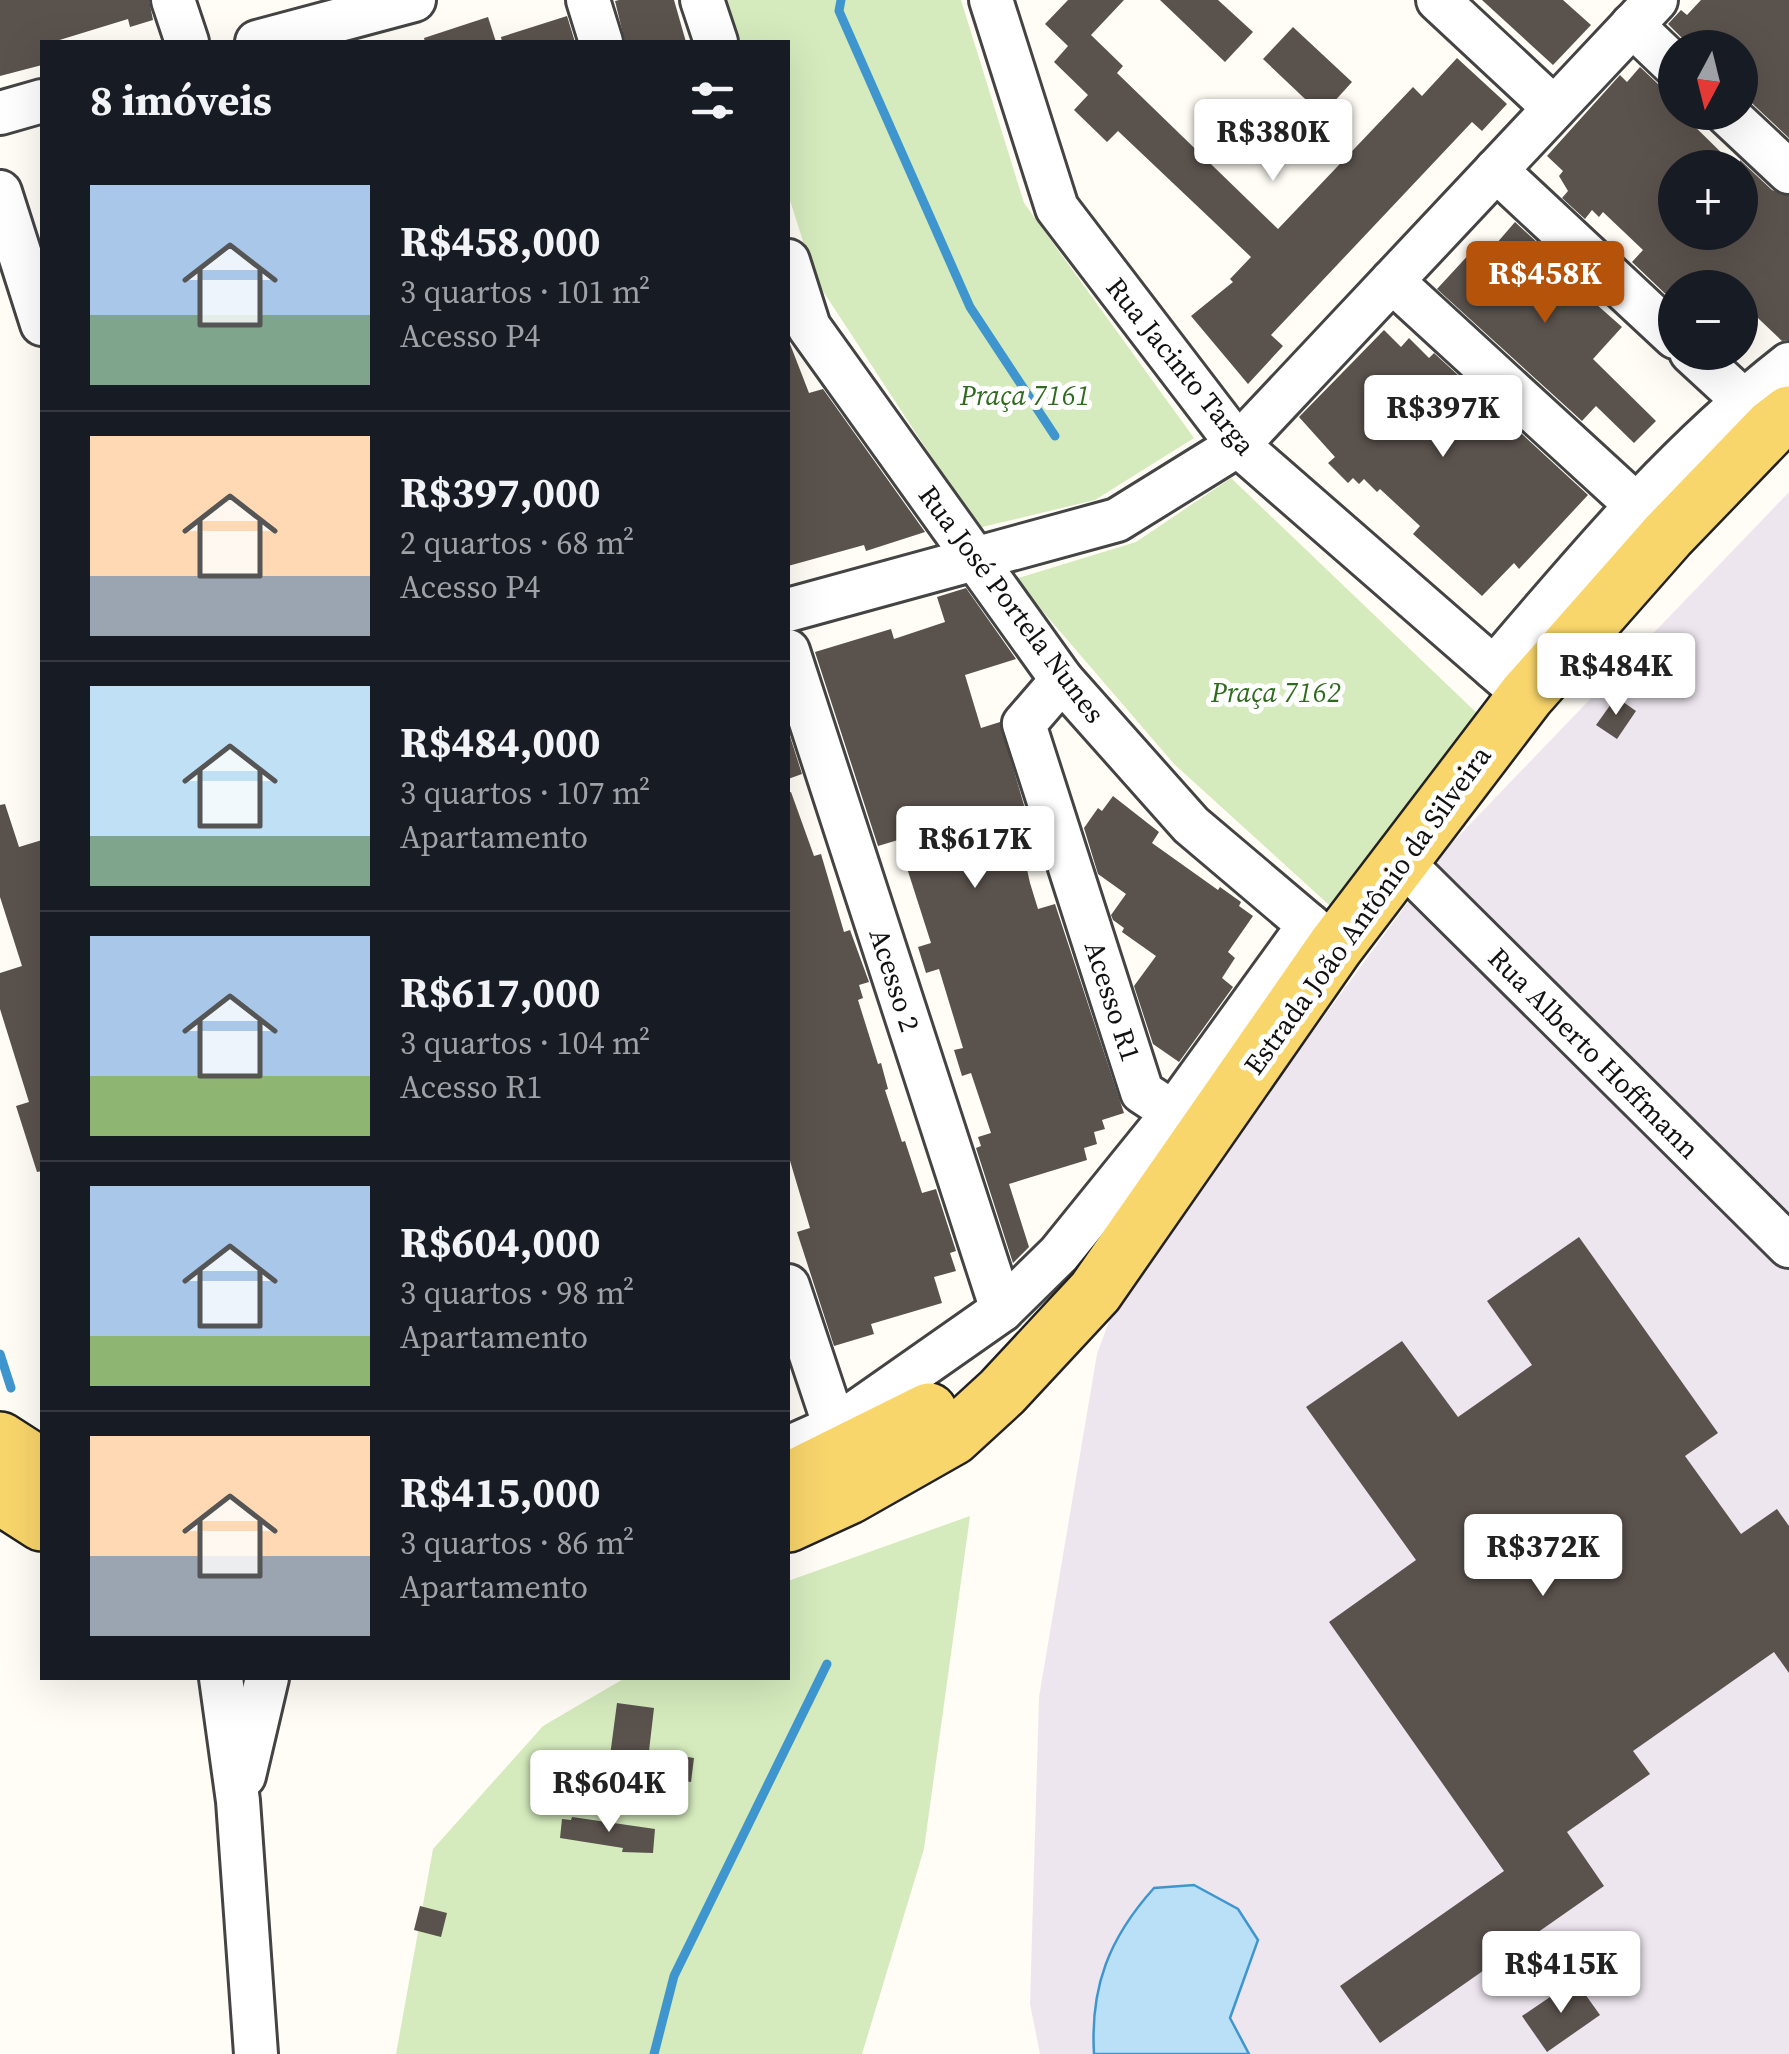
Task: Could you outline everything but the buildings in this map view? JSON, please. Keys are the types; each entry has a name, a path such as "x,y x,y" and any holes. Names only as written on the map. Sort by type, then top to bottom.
{"main road":[{"name":"Estrada João Antônio da Silveira","path":"790,1523 849,1496 954,1436 1002,1392 1051,1338 1077,1273 1322,936 1400,860 1510,682 1668,535 1766,407"},
{"name":"Estrada João Antônio da Silveira","path":"790,1479 940,1406 1051,1338"},
{"path":"0,1440 40,1466"}],"street":[{"path":"173,0 186,40"},
{"path":"588,0 600,40"},
{"path":"702,0 715,40"},
{"name":"Rua Jacinto Targa","path":"991,0 1057,208 1238,445 1510,682"},
{"path":"1438,0 1554,108"},
{"path":"266,40 396,12"},
{"path":"790,609 1116,520 1238,445 1644,13 1658,37"},
{"path":"0,113 40,102"},
{"path":"1745,130 1789,172"},
{"path":"1496,170 1658,321"},
{"path":"0,192 40,318"},
{"name":"Rua José Portela Nunes","path":"790,267 809,327 1062,680 1192,825 1322,936"},
{"path":"1392,281 1635,504"},
{"name":"Estrada João Antônio da Silveira","path":"1510,682 1635,504 1766,407 1789,364"},
{"path":"1716,370 1766,407"},
{"name":"Acesso 2","path":"790,657 1002,1310"},
{"name":"Acesso R1","path":"1062,680 1024,724 1142,1092 1188,1123"},
{"name":"Rua Alberto Hoffmann","path":"1400,860 1789,1246"},
{"name":"Estrada João Antônio da Silveira","path":"790,1447 835,1426 1002,1310 1077,1273"},
{"path":"790,1292 835,1426"},
{"path":"221,1680 238,1801 256,2054"},
{"path":"238,1801 268,1680"}],"shaded area":[{"path":"1789,492 1789,2054 1040,2054 1030,2004 1039,1697 1097,1354 1118,1297 1450,845"}],"green space":[{"name":"Praça 7161","path":"726,0 961,0 1024,203 1194,438 1095,500 978,528 815,279 790,200 790,40 738,40"},
{"name":"Praça 7162","path":"1231,478 1482,718 1339,914 1174,764 1015,579 1136,542"},
{"path":"970,1516 924,1849 862,2054 396,2054 433,1849 543,1726 622,1680 790,1680 790,1580"}],"water":[{"path":"1194,1885 1238,1909 1258,1940 1230,2018 1249,2054 1094,2054 1099,1985 1125,1926 1154,1888"}],"waterway":[{"path":"841,0 839,11 970,307 1055,436"},
{"path":"0,1354 11,1388"},
{"path":"654,2054 674,1976 827,1664"}]}
